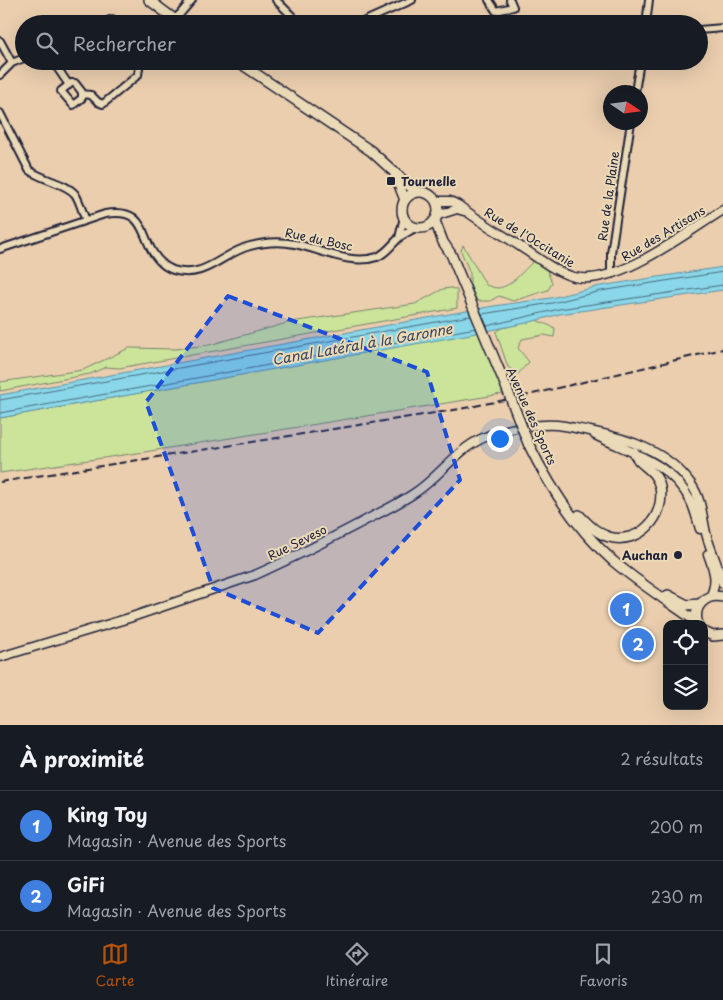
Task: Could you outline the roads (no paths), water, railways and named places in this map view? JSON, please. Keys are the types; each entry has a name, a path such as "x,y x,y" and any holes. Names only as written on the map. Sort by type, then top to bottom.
{"main road":[{"path":"149,0 167,15"},
{"path":"250,70 371,151 416,192"},
{"path":"394,172 405,200"},
{"path":"416,192 428,193 436,200 438,210 436,218 443,242 420,227 411,225 404,217 402,211 408,196 416,192"},
{"path":"420,227 436,218"},
{"name":"Avenue des Sports","path":"443,242 451,254 469,296 528,443 553,489 592,539 612,560 693,620"},
{"path":"553,489 592,528 600,533 616,538 634,536 650,525 657,515 661,495 657,477 635,457 634,452"},
{"name":"Avenue des Sports","path":"592,539 670,596 687,605 700,604"},
{"path":"697,620 696,615 700,604 710,597 723,597"},
{"path":"708,634 713,636 723,635"}],"street":[{"path":"180,15 192,0"},
{"path":"276,0 291,15"},
{"path":"378,15 412,0"},
{"path":"489,0 496,11 513,7 510,0"},
{"path":"647,15 649,0"},
{"path":"708,29 723,28"},
{"path":"0,41 12,63"},
{"path":"0,75 15,62"},
{"path":"59,70 69,84"},
{"path":"82,94 91,95 103,104 138,75 139,70"},
{"path":"636,85 639,70"},
{"path":"75,83 82,92 82,98 73,105 61,91 69,84 75,83"},
{"path":"0,114 29,170 36,176 67,188 75,194 86,220"},
{"name":"Rue de la Plaine","path":"613,274 611,269 611,253 630,130"},
{"name":"Rue de l'Occitanie","path":"436,200 450,201 458,204 467,212 560,271 575,277 613,274"},
{"path":"436,218 457,209 467,212"},
{"name":"Rue des Artisans","path":"613,274 641,262 723,210"},
{"name":"Rue du Bosc","path":"0,249 116,212 133,216 137,220 155,258 171,270 199,272 249,246 272,242 295,244 348,258 369,259 379,256 399,238 420,227"},
{"path":"399,238 404,217"},
{"name":"Rue Seveso","path":"0,657 129,618 246,578 272,567 321,544 415,493 438,475 462,451 484,438 512,429 544,425 558,425 618,437 644,446 658,454 681,472 692,484 701,502 703,521 723,584"},
{"name":"Rue Seveso","path":"584,430 650,459 670,474 679,484 690,500 715,576 715,585 710,597"}],"water":[{"name":"Canal Latéral à la Garonne","path":"723,267 723,290 560,314 527,323 471,334 0,418 0,395 494,306 551,298 600,286"}],"railway":[{"path":"0,482 460,409 524,396 723,349"}],"place":[{"name":"Tournelle","path":"391,181"},
{"name":"Auchan","path":"678,555"},
{"name":"King Toy","path":"626,609"},
{"name":"GiFi","path":"638,644"}]}
